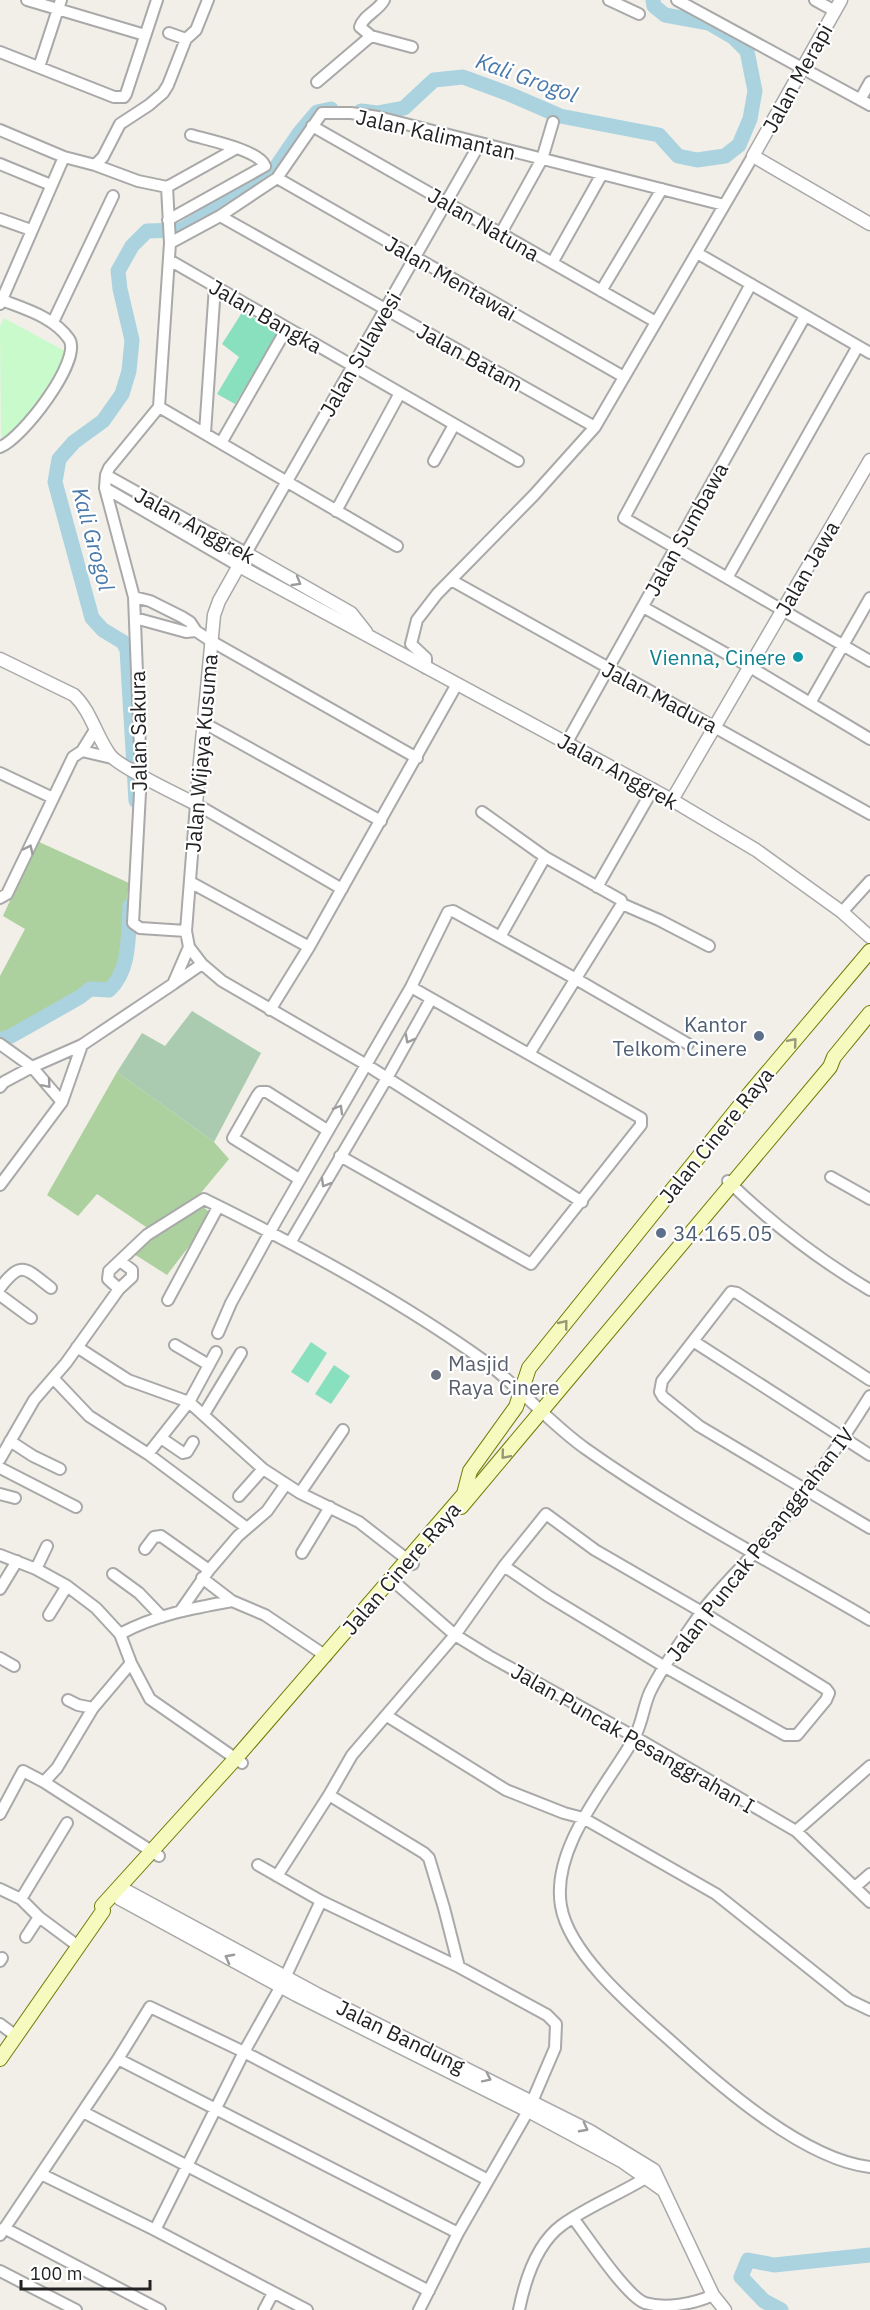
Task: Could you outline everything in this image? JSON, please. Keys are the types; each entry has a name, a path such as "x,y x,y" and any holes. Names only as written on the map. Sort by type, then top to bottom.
{"main road":[{"name":"Jalan Cinere Raya","path":"410,1562 464,1494 470,1471 516,1407 529,1368 750,1093 870,951"},
{"name":"Jalan Cinere Raya","path":"0,2058 103,1911 102,1906 155,1853 239,1760 393,1582 730,1182 824,1062 834,1057 870,1013"},
{"name":"Jalan Cinere Raya","path":"239,1760 326,1656 393,1582"},
{"name":"Jalan Cinere Raya","path":"103,1911 109,1911 124,1895 155,1853"}],"street":[{"path":"27,0 60,4 145,35"},
{"path":"0,52 114,97 123,97 126,94 157,0"},
{"path":"95,165 104,157 120,124 163,93 186,39 196,30 208,0"},
{"path":"384,0 378,9 361,23 361,30 371,36 412,47"},
{"path":"609,0 639,14"},
{"path":"677,0 865,103 870,82"},
{"path":"815,0 838,5"},
{"path":"39,67 60,4"},
{"name":"Jalan Merapi","path":"755,153 838,5"},
{"path":"169,33 186,39"},
{"path":"317,82 371,36"},
{"name":"Jalan Kalimantan","path":"169,232 219,216 278,178 322,113 351,113 378,117 724,205"},
{"path":"501,233 542,159 552,122"},
{"name":"Jalan Natuna","path":"312,126 656,322"},
{"path":"0,130 64,157 95,165 138,182 167,187 237,148"},
{"path":"169,232 264,168 264,162 260,158 237,148 191,135"},
{"name":"Jalan Sulawesi","path":"239,566 480,143"},
{"path":"426,668 426,658 412,645 411,641 417,620 451,580 534,495 595,427 755,153"},
{"path":"755,153 870,214"},
{"path":"755,153 870,224"},
{"path":"0,447 12,440 44,403 60,380 71,348 70,341 53,322 1,302 64,157"},
{"path":"0,164 51,185"},
{"path":"552,263 602,174"},
{"name":"Jalan Mentawai","path":"278,178 624,377"},
{"path":"105,488 106,475 127,444 159,407 171,261 167,187"},
{"path":"601,291 662,189"},
{"path":"53,322 113,196"},
{"name":"Jalan Batam","path":"219,216 595,427"},
{"path":"0,219 31,230"},
{"path":"697,253 870,353"},
{"name":"Jalan Bangka","path":"171,261 518,461"},
{"path":"752,284 624,518 870,661"},
{"path":"205,433 214,286"},
{"name":"Jalan Sumbawa","path":"567,742 805,315"},
{"path":"221,443 286,328"},
{"path":"727,578 858,346"},
{"path":"336,511 400,393"},
{"path":"159,407 397,546"},
{"path":"434,461 454,425"},
{"name":"Jalan Jawa","path":"672,800 870,460"},
{"name":"Jalan Anggrek","path":"106,475 351,613 371,637"},
{"name":"Jalan Anggrek","path":"105,488 239,566 672,800 756,850 842,912 870,937"},
{"name":"Jalan Sakura","path":"105,488 134,597 136,772 133,923 140,928 186,931"},
{"path":"217,553 224,541"},
{"name":"Jalan Wijaya Kusuma","path":"189,947 186,931 214,615 219,601 239,566"},
{"name":"Jalan Madura","path":"451,580 870,814"},
{"path":"134,597 150,601 182,617 196,631 211,641 417,758"},
{"path":"810,703 870,598"},
{"path":"643,607 750,667 870,739"},
{"path":"135,618 186,632 196,631"},
{"path":"0,659 74,695 81,702 112,758"},
{"path":"270,1010 309,947 457,684"},
{"path":"204,723 381,821"},
{"path":"0,898 8,894 73,757 82,751 95,730"},
{"path":"82,751 112,758 342,889"},
{"path":"0,773 53,798"},
{"path":"597,887 653,789"},
{"path":"482,812 545,857 621,900 622,904 709,946"},
{"path":"500,936 545,857"},
{"path":"842,912 870,881"},
{"path":"190,882 309,947"},
{"path":"529,1054 622,904"},
{"path":"218,1333 269,1233 411,987 448,912 453,911 500,936 688,1044"},
{"name":"Jalan Anggrek","path":"854,924 870,946"},
{"path":"173,984 189,947 202,964 222,981 365,1064 582,1202"},
{"path":"0,1087 4,1082 32,1067 82,1045 202,964"},
{"path":"340,1156 530,1264 582,1202 641,1125 641,1118 411,987"},
{"path":"290,1243 431,999"},
{"path":"0,1044 32,1067 62,1102"},
{"path":"0,1185 62,1102 82,1045"},
{"path":"300,1179 233,1138 257,1096 263,1091 327,1130"},
{"path":"831,1177 870,1199"},
{"path":"730,1182 774,1224 808,1250 870,1290"},
{"path":"118,1289 108,1276 109,1271 147,1234 204,1199 290,1243 414,1314 484,1361 521,1390 584,1447 646,1490 870,1620"},
{"path":"168,1300 218,1207"},
{"path":"0,1459 34,1400 77,1347 118,1289 132,1277 134,1273 120,1261"},
{"path":"0,1288 15,1270 21,1268 27,1269 51,1288"},
{"path":"870,1380 737,1293 731,1292 662,1382 660,1392 699,1426 870,1528"},
{"path":"0,1295 31,1318"},
{"path":"693,1341 870,1455"},
{"path":"175,1346 209,1365"},
{"path":"77,1347 128,1380 189,1402 204,1413 263,1469 300,1493 359,1522 410,1562"},
{"path":"148,1454 189,1402 216,1352"},
{"path":"204,1413 241,1353"},
{"path":"53,1378 89,1416 148,1454 247,1528"},
{"name":"Jalan Puncak Pesanggrahan IV","path":"870,1396 806,1490 702,1612 665,1667 650,1692 635,1737 583,1818 562,1868 560,1905 568,1930 587,1958 630,2005 717,2083 768,2120 804,2142 830,2156 870,2167"},
{"path":"300,1493 343,1430"},
{"path":"160,1438 183,1453 187,1452 193,1442"},
{"path":"10,1441 33,1456 60,1469"},
{"path":"0,1468 76,1507"},
{"path":"239,1496 263,1469"},
{"path":"181,1610 205,1574 247,1528 267,1511 286,1484"},
{"path":"0,1494 15,1498"},
{"path":"302,1553 330,1507"},
{"path":"276,1876 352,1755 455,1635 504,1566 546,1514 595,1550 702,1612 829,1693 826,1700 797,1735 785,1735 665,1667 548,1596 504,1566"},
{"path":"145,1549 154,1537 161,1536 232,1601 265,1615 326,1656"},
{"path":"36,1569 47,1546"},
{"path":"0,1555 36,1569 67,1586 96,1608 120,1634 131,1663 150,1699 239,1760"},
{"path":"0,1589 17,1561"},
{"path":"113,1574 139,1593 162,1617"},
{"name":"Jalan Puncak Pesanggrahan I","path":"393,1582 455,1635 796,1831 870,1902"},
{"path":"49,1615 67,1586"},
{"path":"120,1634 138,1624 181,1610 232,1601"},
{"path":"0,1658 14,1666"},
{"path":"44,1782 57,1768 93,1708 131,1663"},
{"path":"68,1700 78,1706 93,1708"},
{"path":"387,1716 506,1790 583,1818 716,1894 849,2000 870,2010"},
{"path":"796,1831 870,1766"},
{"path":"0,1814 23,1771 155,1853"},
{"path":"329,1795 429,1858 459,1967"},
{"path":"21,1899 66,1823"},
{"path":"258,1865 321,1901 459,1967 547,2015 556,2025 555,2048 530,2106 458,2233 419,2310"},
{"path":"855,1887 870,1874"},
{"path":"0,1889 21,1899 39,1917 78,1947"},
{"name":"Jalan Bandung","path":"124,1895 283,1981 530,2106 590,2131 650,2175"},
{"path":"154,2230 244,2052 283,1981 321,1901"},
{"path":"26,1936 39,1917"},
{"path":"160,2310 2,2232 118,2059 147,2009 153,2007 244,2052 488,2180"},
{"path":"0,2024 16,2036"},
{"path":"118,2059 458,2233"},
{"path":"83,2112 429,2291"},
{"path":"41,2174 307,2310"},
{"path":"519,2310 523,2289 537,2253 560,2226 650,2175 664,2191 713,2295 724,2309"},
{"path":"573,2218 642,2306 694,2302 713,2295"},
{"path":"0,2271 76,2310"},
{"path":"264,2310 273,2293"}],"green space":[{"path":"243,311 278,333 235,404 217,394 239,357 222,344"},
{"path":"4,318 74,356 55,388 1,445 0,326"},
{"path":"37,841 129,883 115,987 88,990 0,1037 0,976 25,929 3,916"},
{"path":"192,1011 261,1053 214,1142 117,1072 142,1033 165,1046"},
{"path":"117,1072 214,1142 229,1159 195,1200 213,1215 167,1275 134,1254 152,1231 97,1194 78,1216 47,1195"},
{"path":"311,1342 327,1353 308,1383 291,1372"},
{"path":"334,1365 350,1376 331,1404 315,1394"}],"waterway":[{"name":"Kali Grogol","path":"361,111 377,113 404,108 434,80 463,77 560,116 659,135 678,156 697,160 725,156 739,145 750,119 755,91 747,51 733,37 709,23 665,15 654,6 653,0"},
{"name":"Kali Grogol","path":"136,801 127,650 123,642 103,630 92,618 55,482 59,459 74,442 103,421 122,394 129,371 132,340 118,271 132,246 147,231 181,230 270,176 300,132 317,112 331,109"},
{"name":"Kali Grogol","path":"0,1040 80,997 90,989 109,990 116,982 125,962 130,906"},
{"path":"781,2310 764,2301 741,2277 748,2260 774,2265 870,2255"}],"place":[{"name":"Vienna, Cinere","path":"798,657"},
{"name":"Kantor Telkom Cinere","path":"759,1036"},
{"name":"34.165.05","path":"661,1233"},
{"name":"Masjid Raya Cinere","path":"436,1375"}]}
